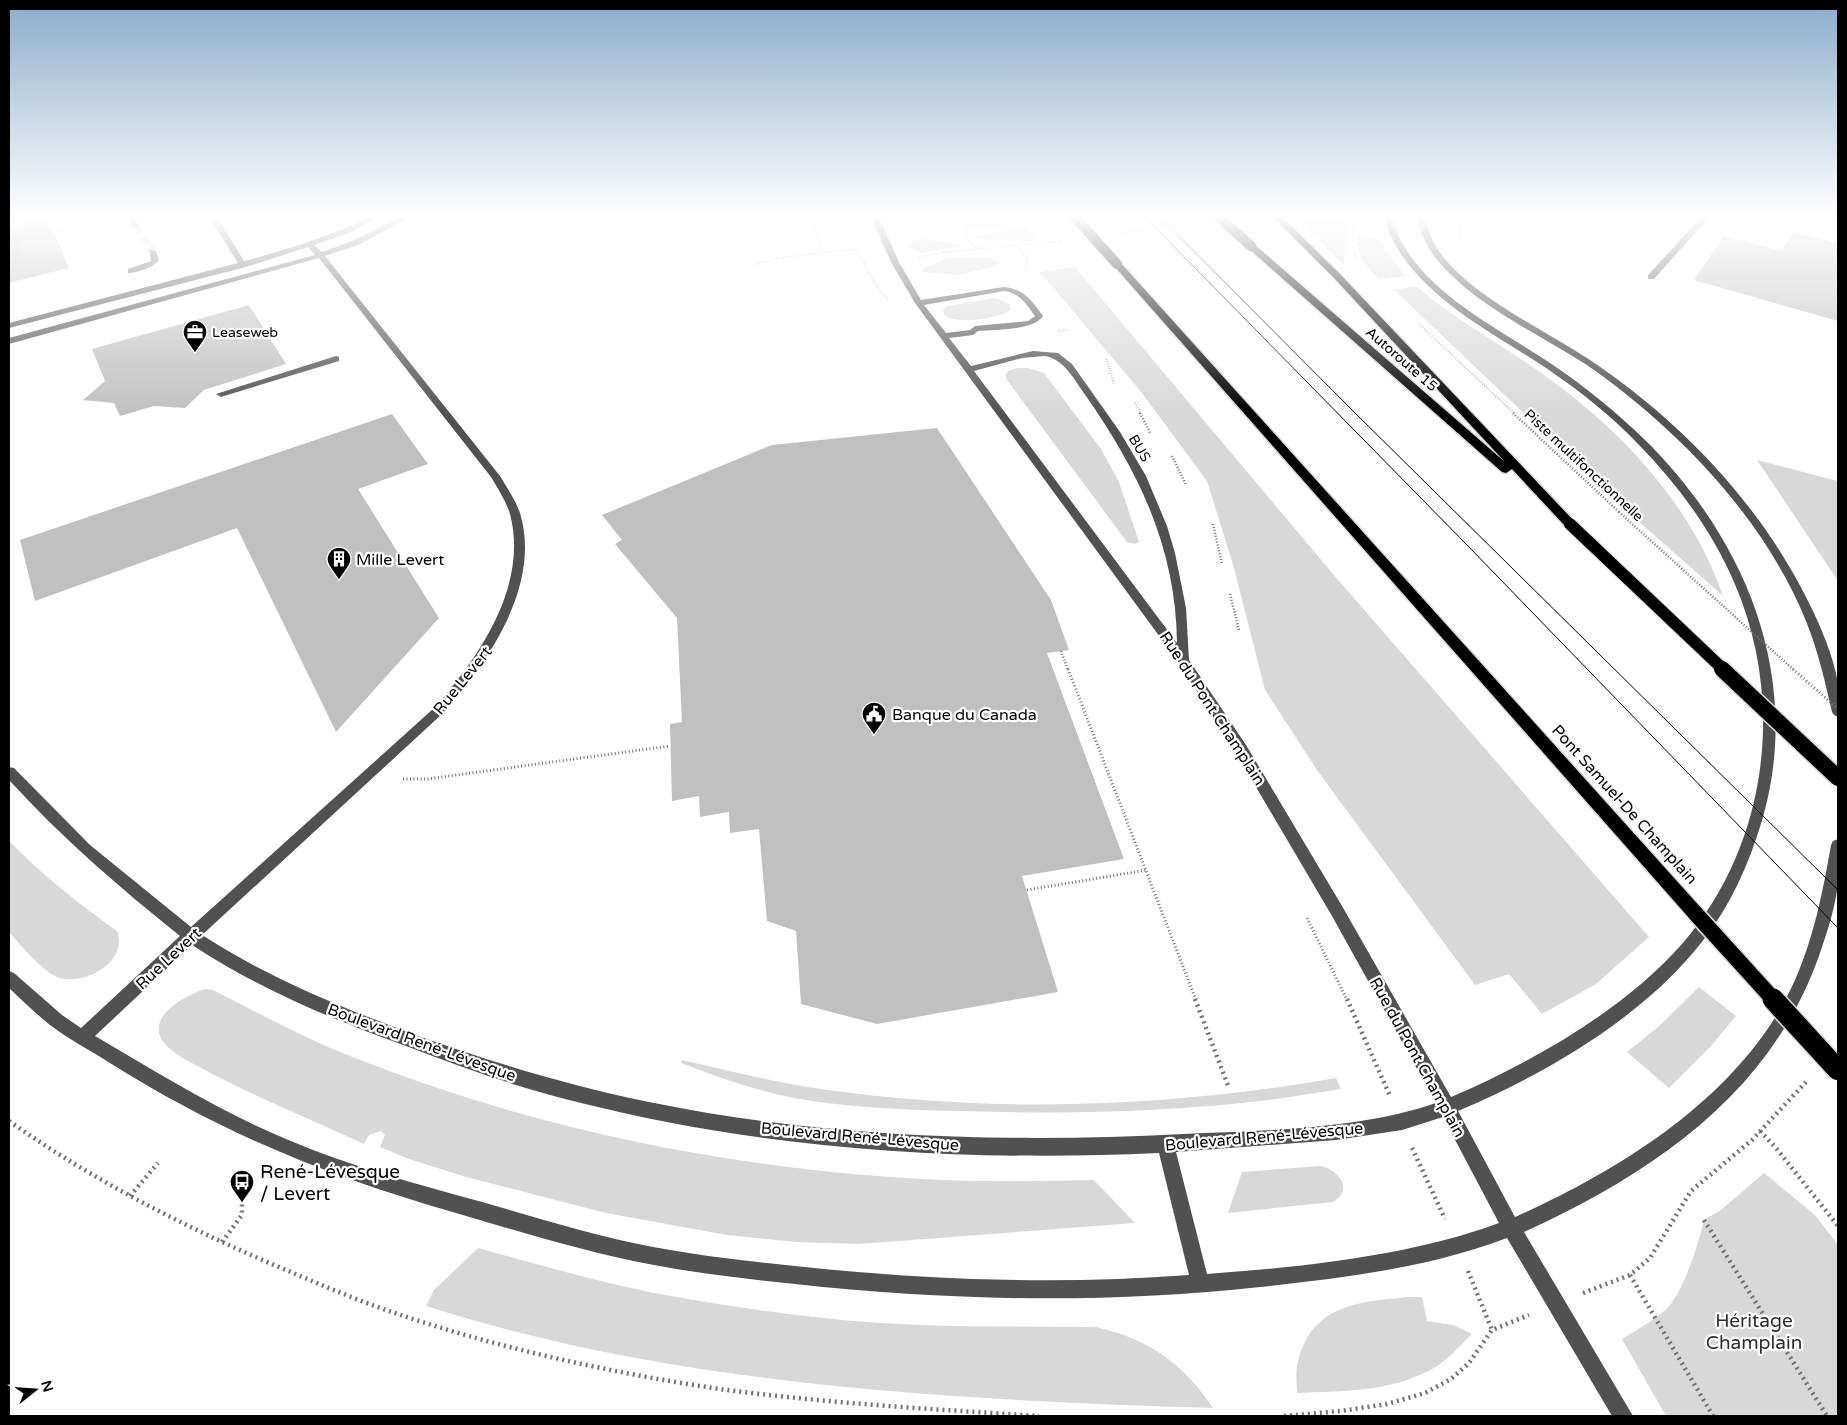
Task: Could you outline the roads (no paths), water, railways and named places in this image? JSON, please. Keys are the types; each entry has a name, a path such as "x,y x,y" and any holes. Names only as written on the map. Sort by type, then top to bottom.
{"highway":[{"name":"Pont Samuel-De Champlain","path":"1133,282 1689,906 1838,1070"},
{"name":"Autoroute 15","path":"1292,282 1570,524"},
{"path":"1342,282 1570,524 1838,778"}],"street":[{"path":"9,326 180,282"},
{"path":"9,341 225,282"},
{"name":"Rue Levert","path":"83,1037 437,712 458,690 482,658 502,622 510,600 518,562 519,543 513,508 495,476 342,282"},
{"name":"Rue du Pont Champlain","path":"906,282 919,303 943,336 1183,660 1241,748 1291,831 1446,1107 1511,1228 1623,1416"},
{"name":"Boulevard René-Lévesque","path":"9,772 44,810 95,857 146,897 191,936 255,973 302,998 361,1022 470,1063 574,1093 660,1113 790,1132 921,1143 1009,1147 1166,1145 1317,1134 1400,1122 1446,1107 1531,1066 1604,1022 1625,1006 1686,950 1709,921 1728,890 1749,841 1767,768 1770,741 1770,710 1762,642 1749,602 1732,564 1697,507 1648,448 1608,410 1564,376 1482,322 1428,282"},
{"path":"1465,282 1505,311 1580,358 1632,395 1689,445 1727,486 1775,550 1791,578 1818,636 1838,710"},
{"path":"919,303 1014,289 1022,293 1039,316 1030,323 943,336"},
{"name":"BUS","path":"968,370 1026,355 1044,353 1055,355 1068,366 1130,454 1154,502 1177,585 1184,634 1183,660"},
{"path":"221,394 336,359"},
{"path":"9,978 59,1022 145,1076 251,1132 306,1155 372,1179 445,1201 651,1255 829,1279 938,1288 1077,1290 1200,1284 1355,1266 1458,1246 1546,1214 1620,1174 1688,1124 1710,1105 1752,1060 1777,1028 1798,992 1819,936 1838,845"},
{"path":"1166,1145 1200,1284"}],"tram line":[{"path":"1208,282 1838,928"},
{"path":"1224,282 1838,890"}],"place":[{"name":"Leaseweb","path":"195,353"},
{"name":"Mille Levert","path":"339,580"},
{"name":"Banque du Canada","path":"874,735"},
{"name":"René-Lévesque / Levert","path":"242,1203"}],"park label":[{"name":"Héritage Champlain","path":"1754,1331"}]}
